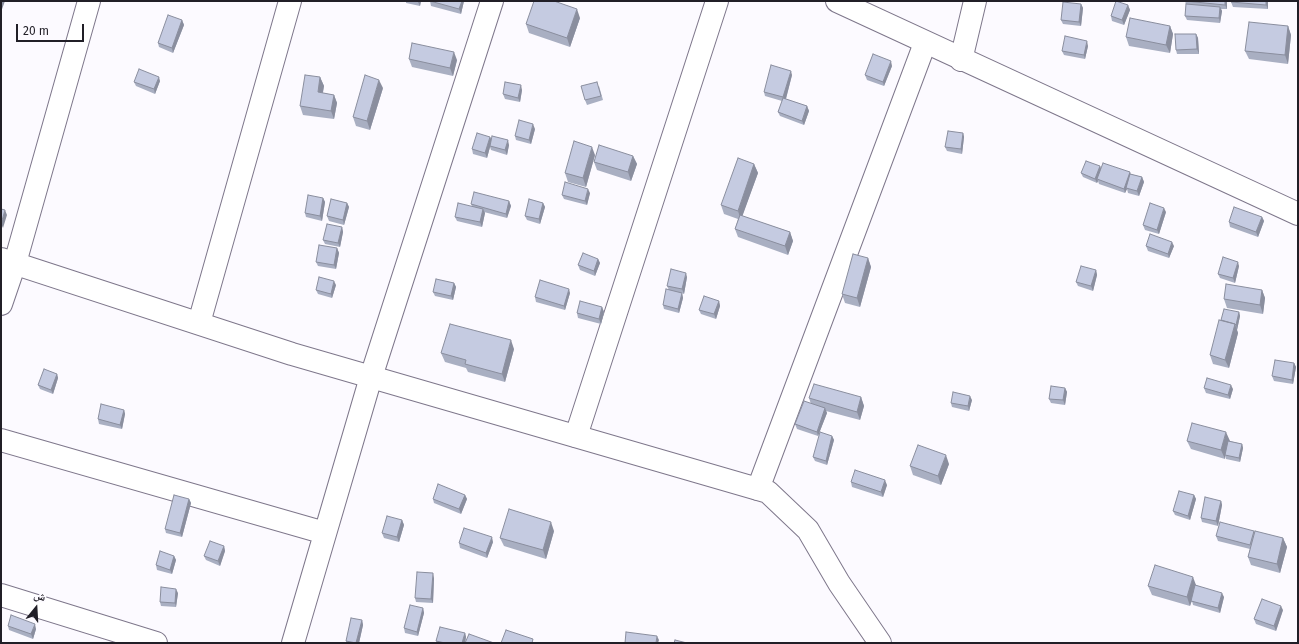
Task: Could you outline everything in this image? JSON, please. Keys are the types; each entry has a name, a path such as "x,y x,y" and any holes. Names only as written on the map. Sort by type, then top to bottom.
{"street":[{"path":"1,304 8,261 89,1"},
{"path":"199,323 290,1"},
{"path":"293,643 371,377 492,1"},
{"path":"576,436 717,1"},
{"path":"837,1 961,60 1298,214"},
{"path":"961,60 976,1"},
{"path":"758,489 925,43"},
{"path":"8,261 292,354 768,492 808,530 839,583 880,643"},
{"path":"1,440 325,533"},
{"path":"1,595 156,643"}],"building":[{"path":"430,1 462,1 459,9"},
{"path":"534,1 554,1 577,9 567,38 526,24"},
{"path":"1116,1 1128,5 1122,20 1111,16"},
{"path":"1185,1 1225,1 1225,5"},
{"path":"1266,1 1266,5 1231,2"},
{"path":"1063,2 1081,4 1079,22 1061,20"},
{"path":"1186,4 1220,7 1219,18 1185,16"},
{"path":"168,15 182,20 172,48 158,43"},
{"path":"1130,18 1170,26 1166,45 1126,37"},
{"path":"1249,22 1288,26 1285,55 1245,51"},
{"path":"1175,34 1196,34 1197,49 1176,50"},
{"path":"1065,36 1087,41 1084,55 1062,51"},
{"path":"412,43 454,52 450,68 409,59"},
{"path":"873,54 891,61 883,82 865,75"},
{"path":"771,65 791,71 783,97 764,92"},
{"path":"139,69 159,77 154,89 134,82"},
{"path":"305,75 320,77 318,92 334,95 331,111 300,106"},
{"path":"365,75 379,80 367,121 353,117"},
{"path":"505,82 521,85 518,98 503,94"},
{"path":"597,82 601,96 585,100 581,86"},
{"path":"783,98 807,106 802,121 778,112"},
{"path":"519,120 533,124 529,140 515,136"},
{"path":"948,131 963,133 961,149 945,147"},
{"path":"477,133 490,137 485,153 472,149"},
{"path":"492,136 508,140 505,150 490,146"},
{"path":"574,141 592,147 583,178 565,173"},
{"path":"599,145 633,156 628,172 594,162"},
{"path":"738,158 754,164 738,211 721,205"},
{"path":"1086,161 1100,166 1095,179 1081,173"},
{"path":"1103,163 1130,172 1124,189 1097,179"},
{"path":"1130,174 1142,177 1137,191 1126,188"},
{"path":"565,182 588,189 585,201 562,195"},
{"path":"474,192 509,201 506,214 471,204"},
{"path":"308,195 323,198 320,216 305,213"},
{"path":"331,199 347,203 343,220 327,216"},
{"path":"529,199 543,203 539,219 525,216"},
{"path":"458,203 483,209 480,222 455,217"},
{"path":"1150,203 1164,208 1157,230 1143,225"},
{"path":"1234,207 1262,217 1256,232 1229,222"},
{"path":"1,209 5,210 1,224"},
{"path":"740,215 790,232 785,246 735,229"},
{"path":"327,224 342,227 338,243 323,240"},
{"path":"1150,234 1172,242 1168,254 1146,246"},
{"path":"319,245 337,248 334,265 316,262"},
{"path":"583,253 598,259 594,271 578,265"},
{"path":"853,254 868,258 857,298 842,294"},
{"path":"1223,257 1238,262 1233,278 1218,274"},
{"path":"1081,266 1096,270 1091,286 1076,282"},
{"path":"671,269 686,273 682,289 667,286"},
{"path":"319,277 334,281 331,294 316,290"},
{"path":"436,279 454,283 451,296 433,292"},
{"path":"540,280 569,289 564,306 535,297"},
{"path":"1226,284 1262,290 1260,305 1224,299"},
{"path":"666,289 682,293 678,309 663,305"},
{"path":"704,296 719,301 714,314 699,310"},
{"path":"580,301 602,307 599,319 577,313"},
{"path":"1224,309 1239,312 1236,325 1221,320"},
{"path":"1219,320 1235,324 1225,360 1210,355"},
{"path":"450,324 511,340 502,374 465,364 466,360 441,353"},
{"path":"1275,360 1294,363 1292,380 1272,376"},
{"path":"44,369 57,374 51,390 38,385"},
{"path":"1207,378 1231,385 1228,395 1204,388"},
{"path":"814,384 861,397 857,412 809,398"},
{"path":"1051,386 1065,388 1063,400 1049,399"},
{"path":"953,392 970,396 968,406 951,403"},
{"path":"804,401 825,408 817,432 795,424"},
{"path":"101,404 124,410 120,425 98,419"},
{"path":"1192,423 1226,432 1221,450 1187,441"},
{"path":"820,432 832,436 826,461 813,457"},
{"path":"1228,441 1242,444 1239,458 1225,455"},
{"path":"918,445 946,455 938,476 910,466"},
{"path":"855,470 885,480 881,492 851,482"},
{"path":"438,484 465,495 459,509 433,499"},
{"path":"1179,491 1194,495 1188,516 1173,511"},
{"path":"174,495 189,499 180,533 165,529"},
{"path":"1205,497 1221,501 1216,521 1201,518"},
{"path":"509,509 551,522 543,550 500,538"},
{"path":"387,516 402,520 397,537 382,533"},
{"path":"1220,522 1254,531 1250,545 1216,536"},
{"path":"464,528 492,537 486,553 459,543"},
{"path":"1255,531 1283,538 1277,564 1248,557"},
{"path":"210,541 224,546 218,561 204,556"},
{"path":"160,551 174,556 170,570 156,565"},
{"path":"1155,565 1193,577 1187,597 1148,586"},
{"path":"417,572 433,573 431,599 415,598"},
{"path":"1195,585 1222,593 1218,608 1191,601"},
{"path":"161,587 176,589 175,603 160,602"},
{"path":"1262,599 1281,606 1274,626 1254,619"},
{"path":"410,605 423,608 417,632 404,628"},
{"path":"11,615 35,624 31,634 8,626"},
{"path":"351,618 362,620 356,643 346,641"},
{"path":"440,627 465,633 462,643 445,643 436,641"},
{"path":"506,630 533,639 532,643 501,643"},
{"path":"626,632 657,636 656,643 625,643"},
{"path":"469,634 494,643 465,643"},
{"path":"675,640 687,643 674,643"}]}
